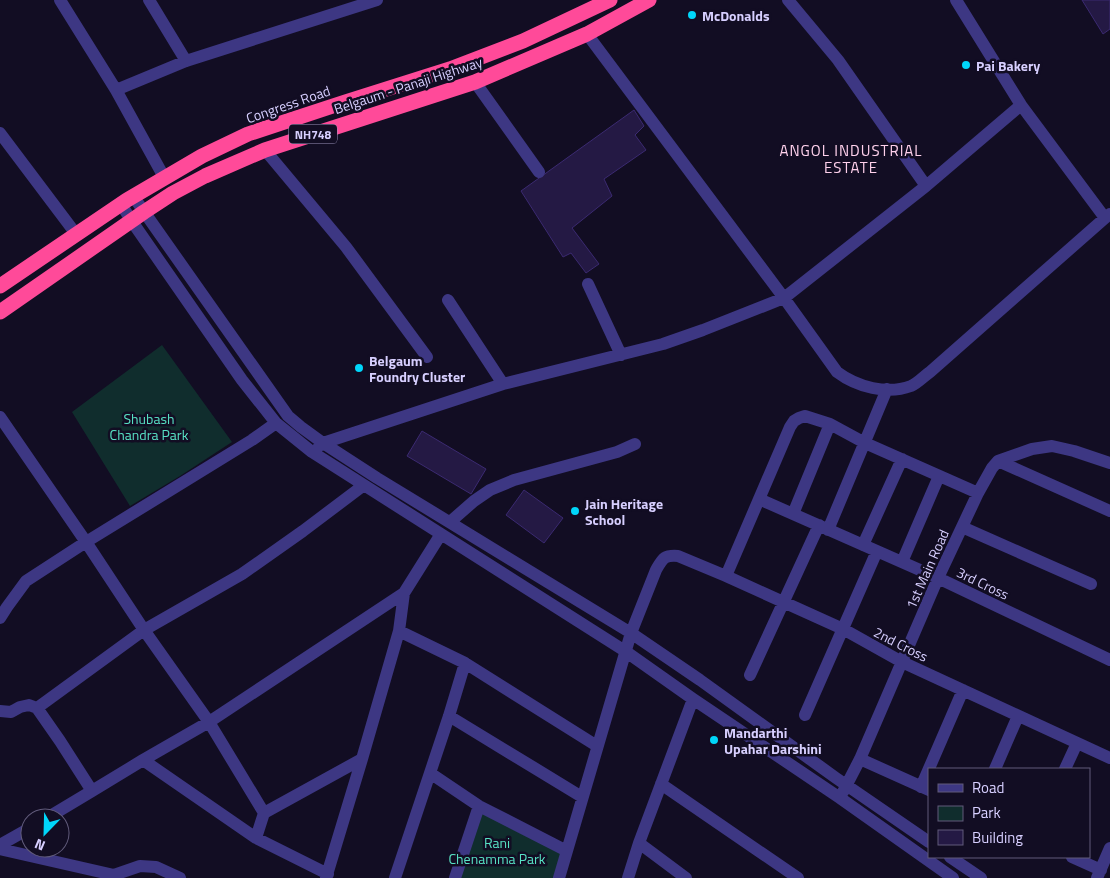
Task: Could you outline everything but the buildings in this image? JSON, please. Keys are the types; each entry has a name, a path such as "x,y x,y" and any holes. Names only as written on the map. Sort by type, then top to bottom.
{"highway":[{"name":"Congress Road","path":"0,286 164,177 248,134 450,69 523,41 610,0"},
{"name":"Belgaum - Panaji Highway","path":"0,312 138,216 173,193 205,176 265,150 475,82 587,34 649,0"}],"street":[{"path":"60,0 116,90 164,177"},
{"path":"149,0 186,61"},
{"path":"116,90 186,61 377,0"},
{"path":"788,0 838,60 926,186"},
{"path":"587,34 837,372 847,380 864,386 899,389 913,385 930,372 1107,216 1021,104 956,0"},
{"path":"475,82 539,172"},
{"path":"312,452 323,443 503,384 663,344 784,298 926,186 1021,104"},
{"path":"0,132 76,234"},
{"path":"265,150 346,247 427,357"},
{"path":"127,200 242,380 276,423 312,452 364,486 625,651 953,878"},
{"path":"138,216 288,416 301,428 377,478 631,633 928,841"},
{"path":"588,284 621,355"},
{"path":"448,300 503,384"},
{"path":"750,675 784,603 865,443 888,389"},
{"path":"726,576 790,426 794,421 805,416 830,424 865,443 978,493"},
{"path":"0,417 144,630 209,722 264,813"},
{"path":"0,618 26,582 86,542 252,440 276,423"},
{"path":"793,514 830,424"},
{"path":"450,522 490,490 514,480 617,452 635,444"},
{"path":"998,460 1032,449 1052,446 1110,463"},
{"path":"863,545 902,459"},
{"path":"998,460 1110,511"},
{"name":"1st Main Road","path":"840,798 860,759 938,578 978,493 998,460"},
{"path":"902,562 939,476"},
{"path":"38,708 144,630 242,574 364,486"},
{"name":"3rd Cross","path":"759,499 938,578 1110,660"},
{"path":"962,527 1091,584"},
{"path":"64,808 209,722 404,593 441,534"},
{"path":"805,715 877,551"},
{"name":"2nd Cross","path":"631,633 656,570 662,560 670,556 678,556 843,630 902,662 1110,758"},
{"path":"142,760 256,838 327,876 399,631 404,593"},
{"path":"399,631 465,663 596,746"},
{"path":"559,878 596,746 631,633"},
{"path":"395,878 465,663"},
{"path":"933,768 963,690"},
{"path":"628,878 660,784 692,699"},
{"path":"0,711 11,712 29,705 38,708 92,791"},
{"path":"449,716 582,797"},
{"path":"994,768 1018,716"},
{"path":"1065,768 1077,743"},
{"path":"256,838 264,813 362,759"},
{"path":"860,759 925,789"},
{"path":"430,773 479,806 567,850"},
{"path":"660,784 798,878"},
{"path":"455,878 479,806"},
{"path":"0,845 20,834"},
{"path":"639,844 686,878"},
{"path":"1074,858 1099,874 1110,848"},
{"path":"0,849 114,876 140,866 156,867 180,878"},
{"path":"951,858 981,878"}],"green space":[{"name":"Shubash Chandra Park","path":"162,345 232,442 130,506 72,412"},
{"name":"Rani Chenamma Park","path":"481,810 564,851 556,878 459,878"}],"place":[{"name":"McDonalds","path":"692,15"},
{"name":"Pai Bakery","path":"966,65"},
{"name":"Belgaum Foundry Cluster","path":"359,368"},
{"name":"Jain Heritage School","path":"575,511"},
{"name":"Mandarthi Upahar Darshini","path":"714,740"}],"district":[{"name":"ANGOL INDUSTRIAL ESTATE","path":"851,158"}]}
